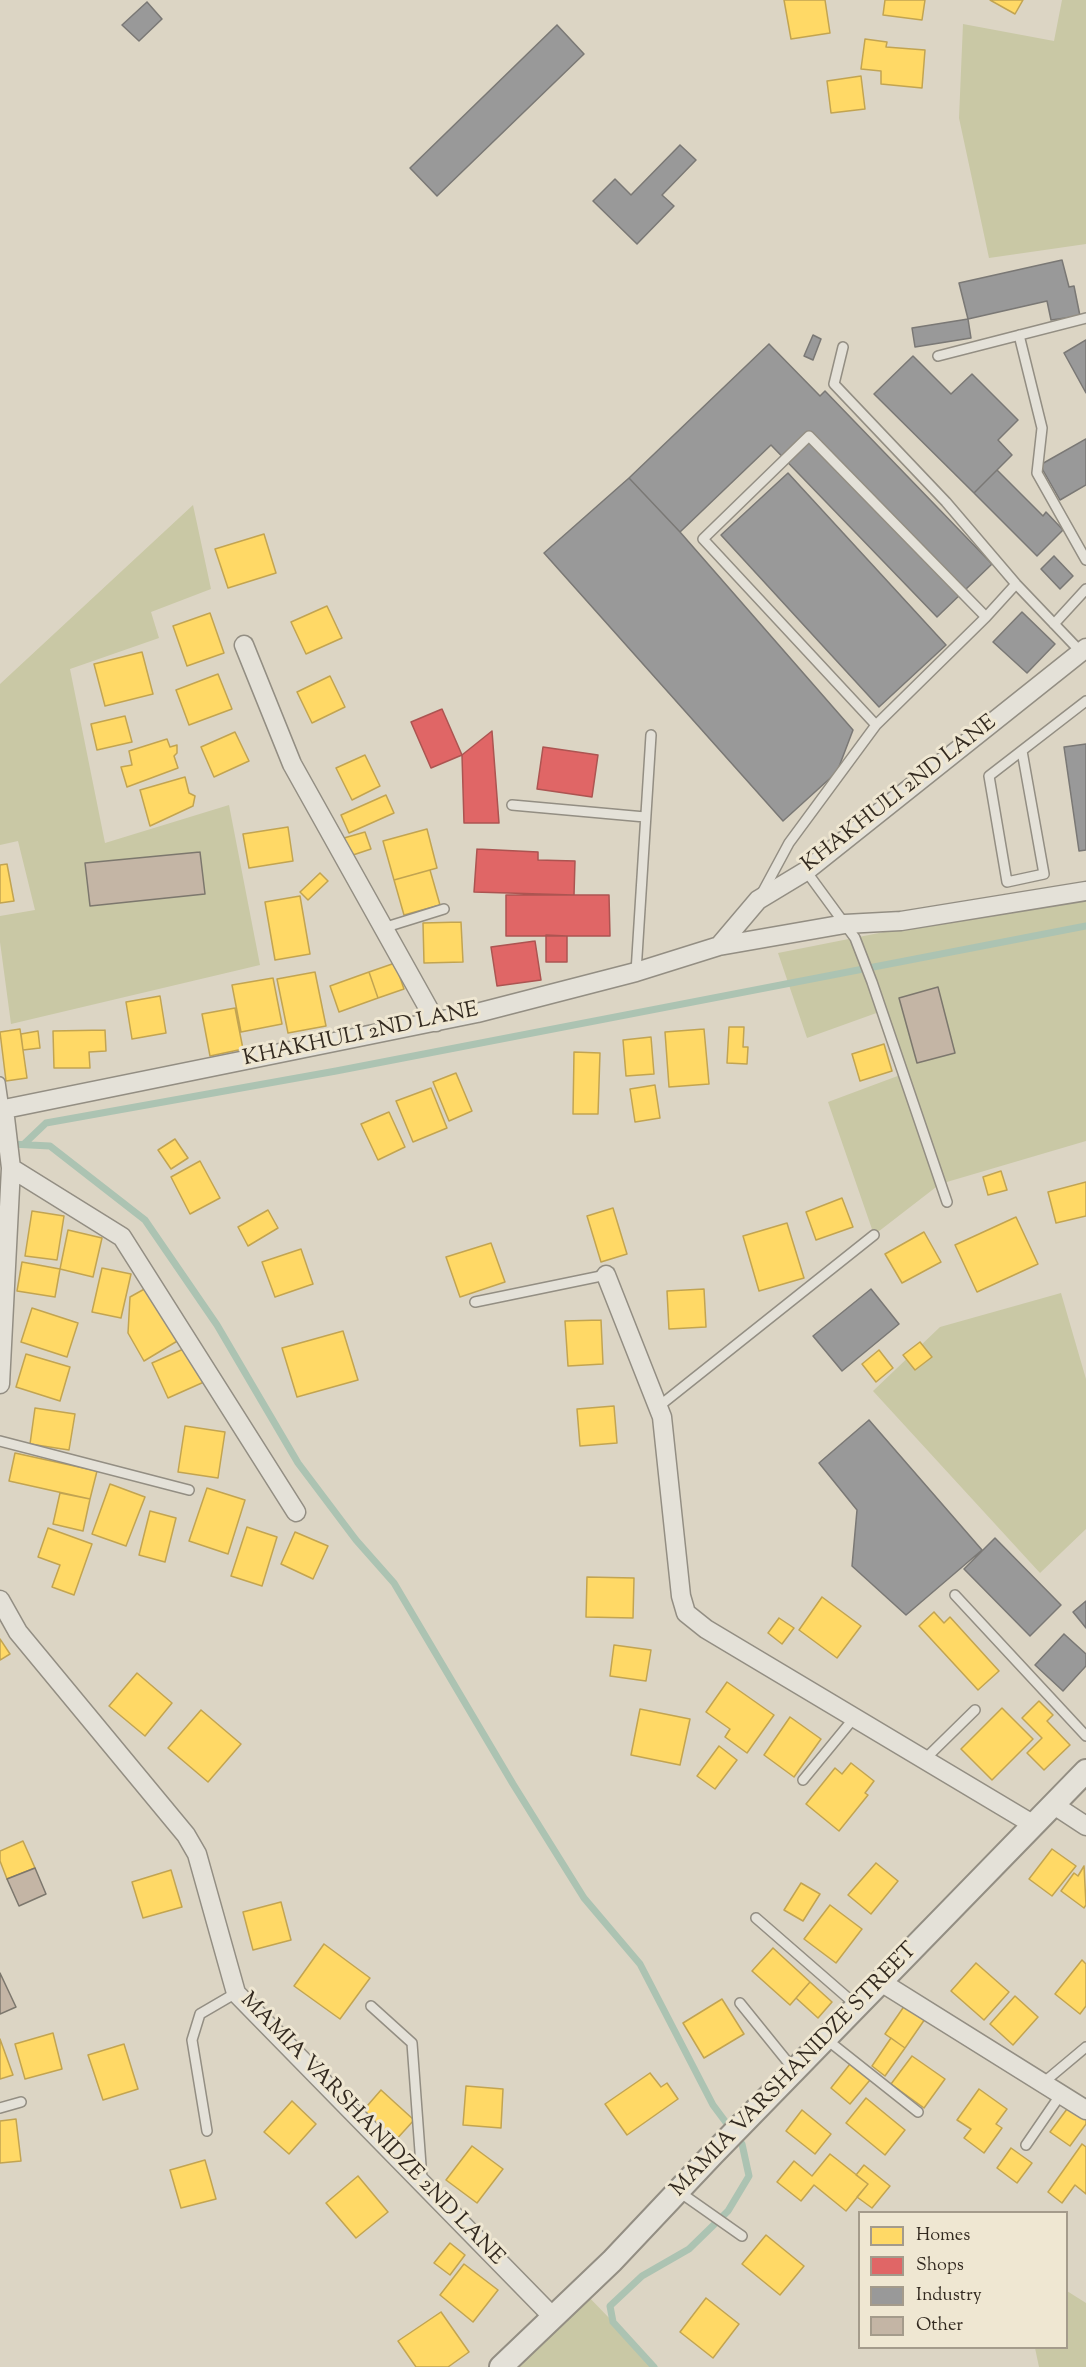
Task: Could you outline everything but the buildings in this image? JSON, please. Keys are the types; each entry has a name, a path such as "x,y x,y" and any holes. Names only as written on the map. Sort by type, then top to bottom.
{"street":[{"path":"244,645 292,764 436,1022"},
{"name":"KHAKHULI 2ND LANE","path":"719,946 758,900 806,871 1083,649"},
{"name":"KHAKHULI 2ND LANE","path":"2,1109 477,1014 636,972 719,946 845,924 901,921 1086,891"},
{"path":"0,1384 7,1167 2,1109"},
{"path":"7,1167 122,1237 296,1512"},
{"path":"606,1275 662,1417 681,1596 686,1613 705,1629 1034,1825"},
{"name":"MAMIA VARSHANIDZE 2ND LANE","path":"0,1600 18,1632 186,1835 197,1854 236,1993 554,2318"},
{"name":"MAMIA VARSHANIDZE STREET","path":"507,2365 612,2261 713,2154 1086,1771"},
{"path":"1054,1804 1086,1826"},
{"path":"881,1982 1086,2110"}],"lane":[{"path":"938,356 1086,318"},
{"path":"1019,335 1042,428 1037,473 1086,560"},
{"path":"843,347 834,384 946,502 1016,584 1054,624 1083,649"},
{"path":"876,725 703,539 809,436 986,616"},
{"path":"758,900 789,843 876,725 1016,584"},
{"path":"1054,624 1086,589"},
{"path":"1022,751 1044,874 1007,882 989,776 1086,701"},
{"path":"636,972 651,735"},
{"path":"512,805 645,817"},
{"path":"806,871 855,938 947,1202"},
{"path":"383,928 444,909"},
{"path":"0,1082 2,1109"},
{"path":"658,1407 874,1235"},
{"path":"475,1302 606,1275"},
{"path":"0,1441 189,1490"},
{"path":"955,1595 1086,1736"},
{"path":"924,1760 975,1710"},
{"path":"803,1780 854,1718"},
{"path":"756,1918 858,2007"},
{"path":"207,2131 192,2040 200,2014 236,1993"},
{"path":"740,2003 795,2071"},
{"path":"371,2006 412,2043 423,2185"},
{"path":"826,2039 918,2112"},
{"path":"1043,2083 1086,2047"},
{"path":"1026,2145 1062,2094"},
{"path":"0,2108 21,2102"},
{"path":"678,2191 742,2236"}],"green space":[{"path":"1062,0 1086,0 1086,244 989,258 959,118 963,24 1054,41"},
{"path":"193,505 211,589 151,612 159,638 70,669 105,843 229,805 260,965 11,1024 0,942 0,916 35,910 18,841 0,845 0,684"},
{"path":"1086,892 1086,1141 940,1184 874,1235 828,1102 903,1074 882,1011 807,1038 778,953"},
{"path":"1061,1293 1086,1379 1086,1529 1040,1573 873,1391 940,1327"},
{"path":"582,2290 613,2322 654,2367 511,2367"},
{"path":"1068,2292 1086,2303 1086,2367 1039,2367 1035,2349 1068,2349"}],"waterway":[{"path":"24,1144 46,1123 336,1071 1086,926"},
{"path":"11,1144 50,1146 145,1220 217,1325 298,1463 356,1540 394,1583 513,1784 584,1898 640,1964 713,2105 742,2144 749,2176 728,2211 689,2249 642,2276 610,2306 613,2322 654,2367"}]}
